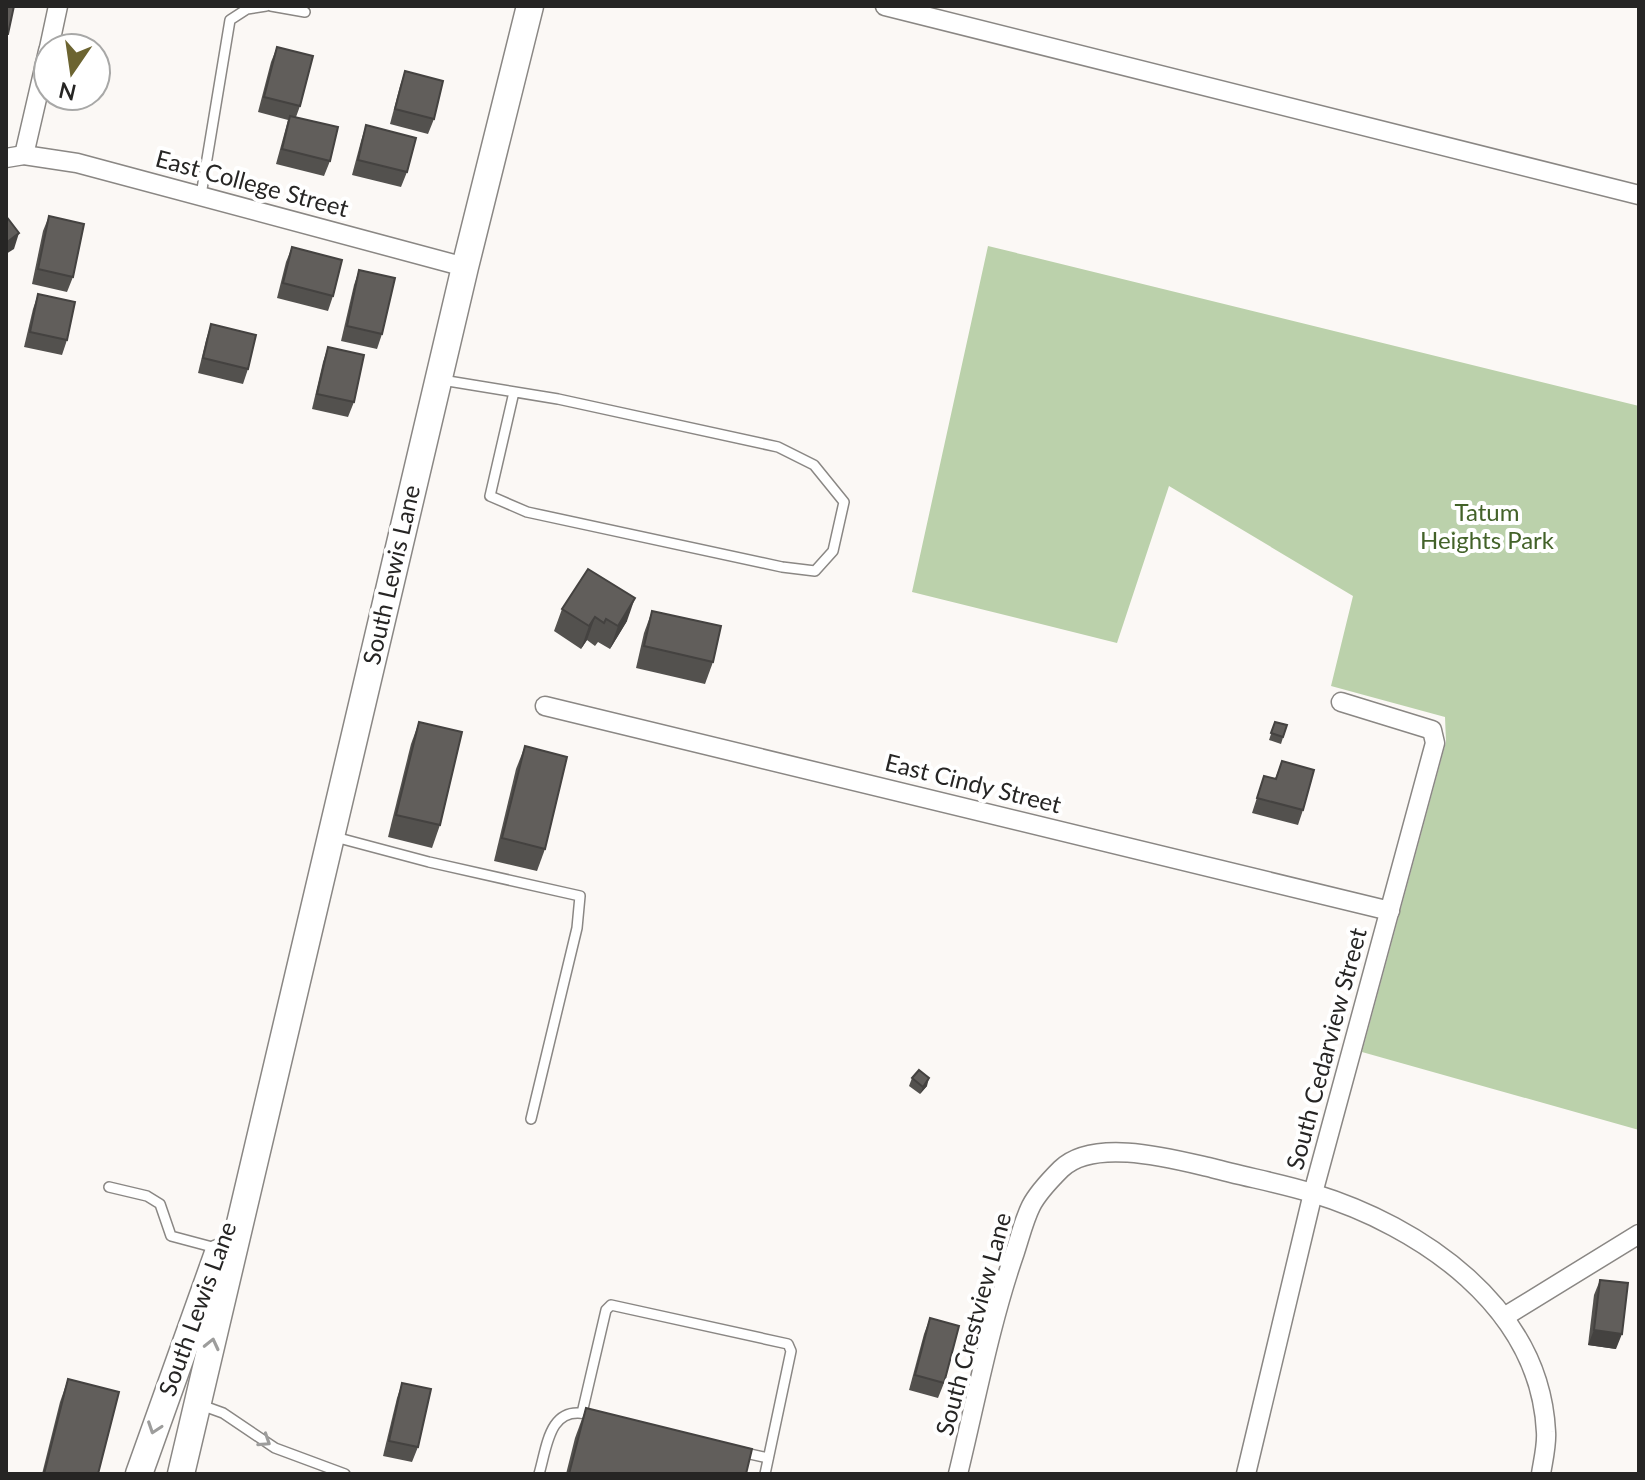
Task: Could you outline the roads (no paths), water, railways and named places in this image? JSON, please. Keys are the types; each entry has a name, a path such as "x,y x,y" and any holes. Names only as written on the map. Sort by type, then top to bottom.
{"street":[{"path":"52,32 58,6"},
{"name":"South Lewis Lane","path":"181,1474 438,379 530,6"},
{"path":"885,6 1639,195"},
{"path":"15,157 32,101"},
{"name":"East College Street","path":"15,157 77,163 465,267"},
{"name":"South Cedarview Street","path":"1246,1474 1313,1193 1435,743 1432,730 1341,702"},
{"name":"East Cindy Street","path":"545,706 1390,911"},
{"name":"South Lewis Lane","path":"139,1474 258,1145"},
{"name":"South Crestview Lane","path":"958,1474 1004,1284 1032,1204 1063,1167 1081,1156 1108,1151 1188,1163 1313,1193 1363,1212 1439,1253 1473,1282 1504,1317 1529,1358 1547,1433 1541,1474"},
{"path":"1504,1317 1639,1234"}],"lane":[{"path":"201,195 230,20 247,9 269,6 305,12"},
{"path":"438,379 514,392 634,414 778,447 814,465 844,502 833,551 815,571 782,567 527,512 490,496 514,392"},
{"path":"332,836 429,862 580,896 577,928 531,1119"},
{"path":"109,1187 147,1196 160,1204 171,1236 220,1249"},
{"path":"582,1413 606,1310 611,1305 788,1344 791,1351 765,1474"},
{"path":"197,1404 223,1413 275,1448 345,1474"},
{"path":"539,1474 553,1427 562,1417 573,1412 597,1417"},
{"path":"727,1449 768,1458"}],"park label":[{"name":"Tatum Heights Park","path":"1487,527"}]}
